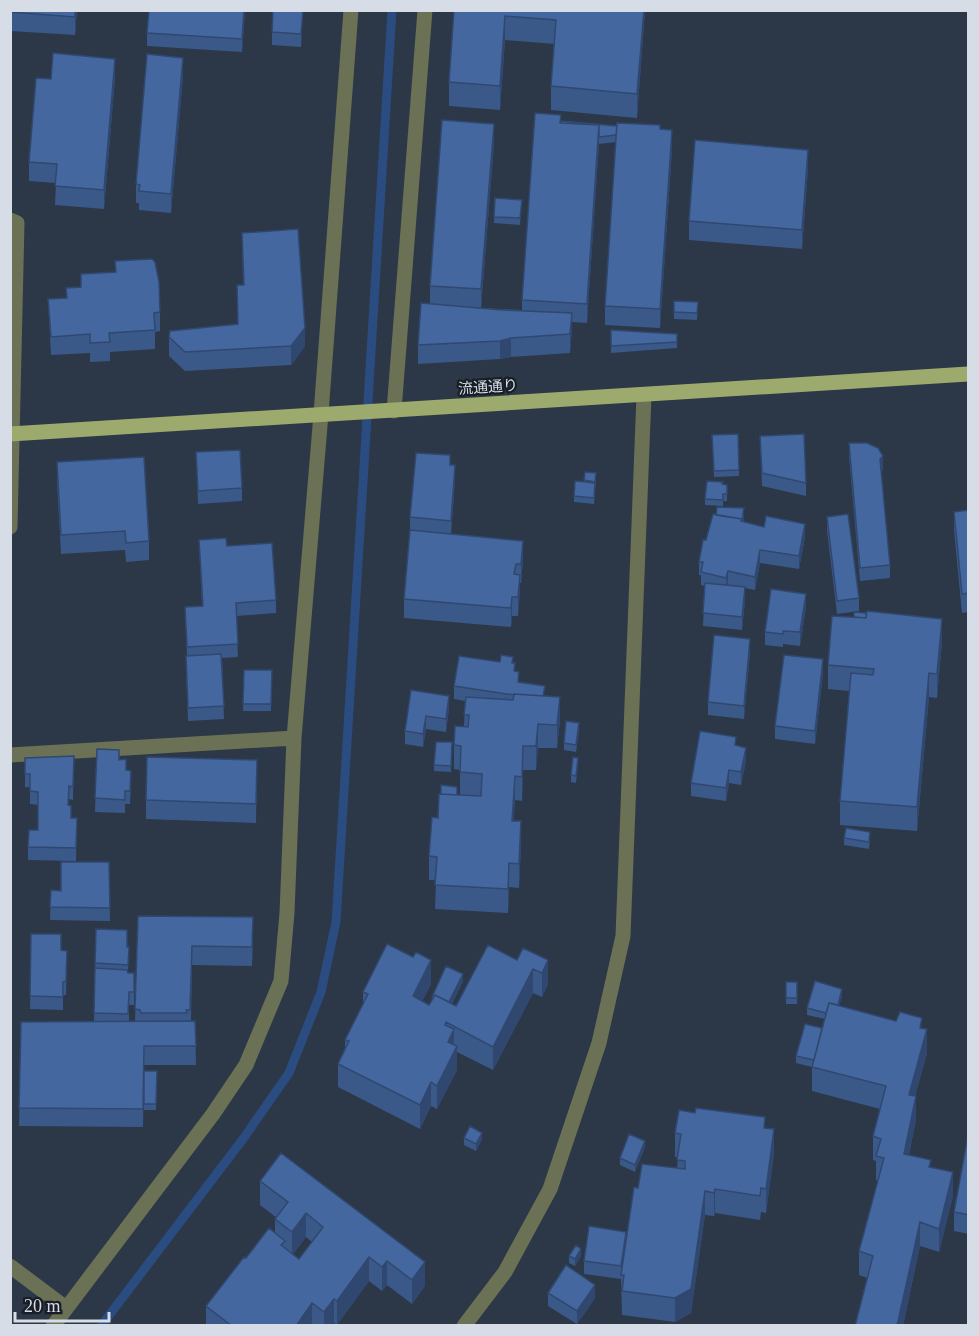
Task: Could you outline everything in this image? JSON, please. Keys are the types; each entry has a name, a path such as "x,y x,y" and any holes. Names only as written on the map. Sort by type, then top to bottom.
{"main road":[{"name":"流通通り","path":"11,434 969,374"}],"street":[{"path":"53,1326 213,1114 246,1065 281,981 294,738 351,10"},
{"path":"394,411 425,10"},
{"path":"10,220 17,223 10,527"},
{"path":"464,1326 505,1272 550,1189 599,1043 622,936 644,395"},
{"path":"10,755 294,738"},
{"path":"10,1266 66,1308"}],"building":[{"path":"10,10 75,10 75,17 10,12"},
{"path":"149,10 244,10 242,39 147,33"},
{"path":"273,10 303,10 301,34 272,32"},
{"path":"454,10 644,10 637,94 551,86 556,20 505,16 500,86 449,82"},
{"path":"53,53 115,59 104,190 55,186 57,164 29,162 36,78 51,79"},
{"path":"147,54 183,58 171,194 139,191 140,185 136,184"},
{"path":"535,113 561,115 560,123 599,125 587,304 522,300"},
{"path":"442,120 494,124 481,289 430,286"},
{"path":"561,121 617,126 616,135 599,137 599,125 561,123"},
{"path":"617,123 660,125 660,129 672,130 660,309 605,306"},
{"path":"695,140 808,150 802,230 689,221"},
{"path":"495,198 522,200 520,218 494,217"},
{"path":"298,229 305,328 291,346 185,352 169,337 170,331 238,324 237,285 244,285 242,233"},
{"path":"152,259 155,262 159,282 160,312 154,313 155,330 109,333 110,342 90,343 90,334 51,337 48,299 67,298 66,288 81,287 81,274 116,272 115,261"},
{"path":"674,301 698,302 697,313 674,312"},
{"path":"421,303 572,313 570,334 511,338 500,341 418,345"},
{"path":"611,330 677,334 677,342 611,346"},
{"path":"738,434 739,470 714,471 712,435"},
{"path":"804,434 806,483 762,473 760,436"},
{"path":"849,443 867,443 878,448 883,456 880,459 890,565 860,568"},
{"path":"240,450 242,488 198,491 196,452"},
{"path":"416,453 450,455 450,465 455,465 451,521 410,517"},
{"path":"144,457 149,541 126,543 125,531 61,535 57,462"},
{"path":"585,472 596,473 595,482 584,480"},
{"path":"575,481 595,483 594,498 574,496"},
{"path":"707,481 723,482 722,484 727,485 727,494 723,494 723,500 705,499"},
{"path":"717,507 744,508 742,520 716,515"},
{"path":"969,510 969,593 962,594 954,512"},
{"path":"713,514 742,519 741,521 764,527 766,516 805,524 799,556 760,550 755,577 728,571 726,578 701,572 703,562 699,562 703,540 706,540"},
{"path":"848,514 859,598 837,601 827,517"},
{"path":"410,530 523,541 521,564 516,564 514,574 520,575 518,597 512,597 511,608 404,599"},
{"path":"226,538 227,546 272,543 276,600 236,603 238,644 187,647 185,607 203,606 199,540"},
{"path":"705,583 745,587 742,617 703,613"},
{"path":"771,589 806,594 800,632 783,631 783,634 765,632"},
{"path":"867,611 942,619 937,674 929,673 917,807 840,801 851,673 873,675 874,669 828,665 832,616 866,618"},
{"path":"854,612 866,613 866,618 854,617"},
{"path":"714,635 750,639 744,706 708,702"},
{"path":"221,654 224,706 188,708 186,656"},
{"path":"501,655 513,657 514,671 519,672 518,682 545,686 543,696 514,695 454,686 459,656 500,662"},
{"path":"784,655 823,659 815,731 775,726"},
{"path":"244,670 272,670 271,704 243,704"},
{"path":"411,690 449,696 446,719 426,716 423,734 405,731"},
{"path":"514,694 560,697 557,725 538,724 536,746 523,746 522,777 515,776 512,821 521,821 519,864 509,863 508,889 435,885 437,857 429,856 432,817 438,818 439,794 481,796 482,774 460,772 461,746 454,745 455,726 468,727 469,715 464,715 466,697 513,700"},
{"path":"566,721 579,723 576,745 564,743"},
{"path":"700,731 736,737 735,745 746,748 741,772 729,770 726,788 691,783"},
{"path":"436,742 452,742 451,766 434,765"},
{"path":"97,749 119,750 119,760 126,759 126,770 131,771 130,791 125,791 125,800 95,798"},
{"path":"74,756 73,787 69,786 68,805 71,806 71,818 77,818 76,848 28,847 29,830 38,830 38,792 30,791 30,774 25,774 25,758"},
{"path":"147,757 257,760 256,804 146,800"},
{"path":"573,757 578,758 576,776 571,775"},
{"path":"441,785 457,787 457,795 441,794"},
{"path":"846,828 870,832 869,842 844,838"},
{"path":"61,862 109,862 110,908 50,907 51,890 61,891"},
{"path":"138,916 253,917 252,947 192,946 190,1010 186,1010 187,1013 141,1013 140,1010 135,1009"},
{"path":"96,929 127,930 128,965 95,963"},
{"path":"31,934 61,934 61,950 67,951 63,997 30,996"},
{"path":"387,944 413,957 416,952 431,960 413,996 429,1005 435,995 456,1006 488,945 517,960 523,948 548,960 542,973 533,969 493,1047 446,1022 445,1025 454,1029 448,1042 457,1046 437,1086 431,1082 420,1105 338,1064 349,1041 345,1040 368,994 363,992"},
{"path":"446,966 463,974 449,1002 435,995 432,997"},
{"path":"95,968 127,970 128,973 134,973 134,992 129,992 128,1014 94,1013"},
{"path":"815,981 842,989 838,1005 829,1003 826,1013 807,1008"},
{"path":"786,982 797,982 797,998 786,998"},
{"path":"829,1003 896,1021 900,1012 922,1018 920,1028 927,1029 909,1095 916,1096 904,1154 931,1160 929,1167 953,1172 939,1229 920,1222 897,1326 855,1326 873,1256 859,1251 884,1158 876,1156 881,1139 873,1136 886,1086 812,1067"},
{"path":"195,1021 196,1046 144,1046 143,1109 19,1108 21,1022"},
{"path":"805,1024 822,1028 814,1060 796,1056"},
{"path":"144,1071 157,1071 156,1104 144,1104"},
{"path":"696,1108 765,1117 764,1128 774,1129 766,1189 761,1188 760,1196 715,1189 714,1193 705,1191 691,1289 675,1298 622,1291 624,1275 621,1275 634,1187 638,1188 642,1164 685,1169 685,1161 677,1160 681,1134 675,1133 679,1110 695,1113"},
{"path":"470,1126 482,1133 476,1144 464,1138"},
{"path":"969,1130 969,1215 954,1212"},
{"path":"629,1134 645,1141 635,1165 620,1158"},
{"path":"281,1153 425,1262 412,1280 387,1261 382,1267 369,1257 337,1301 334,1299 324,1312 312,1303 296,1326 232,1326 206,1306 269,1228 285,1241 281,1245 299,1259 323,1227 306,1213 292,1232 275,1219 288,1202 260,1181"},
{"path":"589,1226 626,1232 621,1266 584,1261"},
{"path":"576,1245 581,1249 575,1259 569,1256"},
{"path":"566,1265 595,1285 577,1311 548,1293"}],"waterway":[{"path":"101,1326 243,1139 289,1073 321,992 336,922 392,10"}]}
